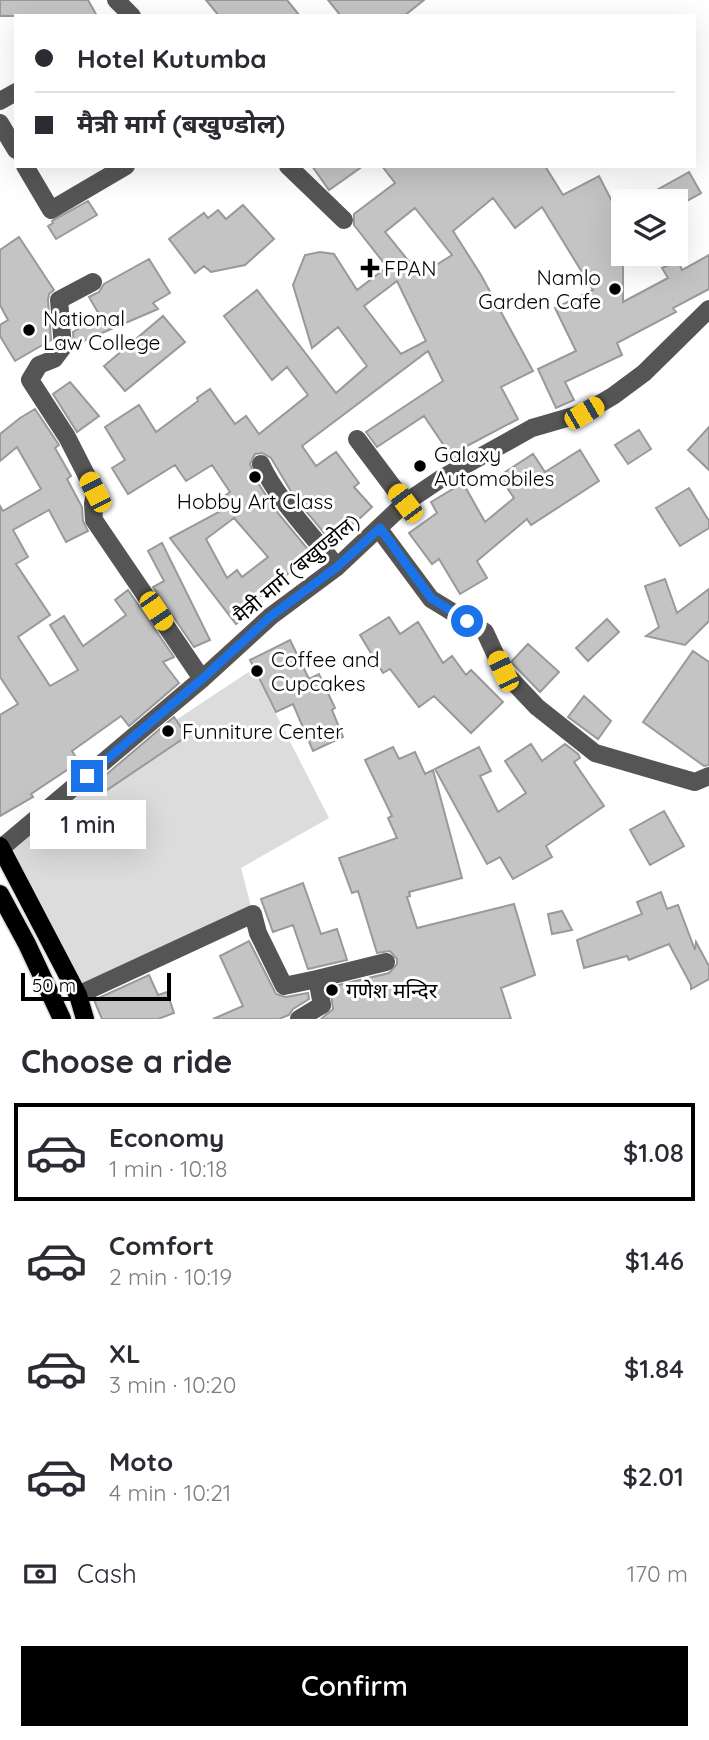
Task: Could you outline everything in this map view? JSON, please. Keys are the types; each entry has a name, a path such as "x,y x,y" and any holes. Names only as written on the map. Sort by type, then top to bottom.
{"main road":[{"path":"0,848 78,995 85,1019"},
{"path":"0,894 62,1019"}],"street":[{"path":"116,0 130,14"},
{"path":"0,123 14,147"},
{"path":"26,168 51,210 119,168"},
{"path":"290,168 344,220"},
{"path":"93,282 59,300 63,347 54,359 40,365 30,380 67,437 95,492 94,520 202,679"},
{"name":"मैत्री मार्ग (बखुण्डोल)","path":"0,848 202,679 271,616 337,567 405,503 442,478 532,428 584,413 613,396 644,373 709,309"},
{"path":"357,439 405,503"},
{"path":"261,464 267,476 337,567"},
{"path":"380,528 431,598 485,632 503,671 537,708 595,753 695,782 709,776"},
{"path":"78,995 253,914 258,933 284,986 386,962"},
{"path":"299,1019 322,1005 317,979"}],"shaded area":[{"path":"253,669 329,818 241,868 253,914 78,995 7,848 99,774 108,789 187,737 176,720"}],"building":[{"path":"0,0 88,0 96,14 14,14 0,16"},
{"path":"206,0 287,0 298,14 217,14"},
{"path":"328,0 424,0 406,14 339,14"},
{"path":"313,168 360,168 329,190"},
{"path":"384,168 546,168 563,195 599,176 611,199 611,266 623,266 623,302 668,278 662,268 680,266 682,270 709,255 709,289 673,308 676,312 617,343 622,355 565,382 574,400 556,408 538,369 576,351 555,308 593,290 542,207 515,228 493,198 453,231 481,275 533,371 501,387 518,419 465,447 467,451 453,459 424,416 377,447 366,432 443,381 428,351 302,446 316,466 336,452 359,483 354,487 372,507 330,540 295,498 271,458 262,453 255,454 250,464 258,483 277,512 311,553 258,598 262,603 236,624 170,538 219,512 213,504 230,492 212,465 186,481 175,465 128,494 112,468 125,460 105,427 139,405 156,432 210,389 235,424 246,416 259,434 308,395 287,367 272,380 224,316 257,290 336,393 367,366 338,327 312,348 293,285 305,255 320,252 334,254 357,290 387,267 354,225 354,214 395,183","holes":["415,208 452,255 420,275 385,232","397,281 426,341 401,354 364,306","234,518 268,557 242,577 237,570 227,578 206,539"]},
{"path":"689,172 701,193 688,200 688,189 659,189"},
{"path":"88,201 97,215 56,239 48,226 52,221"},
{"path":"243,205 274,239 245,265 211,272 204,266 195,273 169,239 204,213 208,218 218,210 226,219"},
{"path":"19,237 54,290 49,294 48,300 51,340 15,361 0,336 0,325 8,320 0,305 0,250"},
{"path":"149,259 170,293 153,303 158,309 74,345 73,332 100,316 89,297 99,292 104,284"},
{"path":"163,316 185,342 125,391 104,366"},
{"path":"70,382 99,416 77,432 53,394"},
{"path":"35,409 59,445 55,448 71,476 67,479 82,507 83,521 88,531 66,542 49,510 13,530 28,557 16,564 50,615 18,637 50,686 78,670 50,625 64,616 83,646 126,615 115,600 128,590 174,657 163,662 179,683 129,726 121,716 72,751 79,762 31,794 33,797 0,816 0,715 18,704 0,677 0,506 3,511 41,489 17,447 0,461 0,434"},
{"path":"709,427 709,470 688,450"},
{"path":"639,430 651,449 628,464 615,445"},
{"path":"580,450 599,481 531,525 527,519 477,561 487,578 460,594 439,559 432,564 409,533 437,513 431,502 463,483 485,522 514,498 499,476 533,454 545,472"},
{"path":"689,488 709,521 709,528 680,546 656,508"},
{"path":"162,543 210,640 194,647 153,587 164,581 148,551"},
{"path":"665,579 677,613 709,589 709,621 685,645 646,636 659,627 645,586"},
{"path":"389,617 400,634 418,622 443,663 452,656 466,675 471,670 503,702 471,733 434,696 419,707 390,669 383,673 360,635"},
{"path":"607,619 619,632 588,661 576,648"},
{"path":"290,640 309,679 319,674 335,708 332,710 343,737 313,751 293,704 276,712 250,660"},
{"path":"528,644 559,672 540,692 511,662"},
{"path":"693,651 709,662 709,765 704,766 643,722"},
{"path":"584,696 611,721 598,739 568,717"},
{"path":"174,717 187,736 107,790 101,779"},
{"path":"531,744 542,761 565,744 578,754 580,758 574,762 604,806 546,846 552,857 513,879 500,857 487,864 435,769 479,747 491,771 480,776 498,812 526,793 505,761"},
{"path":"393,747 399,759 415,752 425,774 433,770 462,878 409,892 410,896 407,897 417,928 514,904 535,975 501,988 511,1019 321,1019 333,1009 330,987 389,973 397,964 397,959 390,951 377,953 358,891 352,893 339,858 397,838 388,818 392,816 365,760"},
{"path":"664,811 684,846 650,865 630,830"},
{"path":"303,883 321,934 337,929 347,960 308,969 293,925 273,932 261,899"},
{"path":"661,892 667,909 678,905 695,950 696,942 709,966 709,979 691,989 669,944 629,960 627,956 584,968 577,940 642,914 637,902"},
{"path":"562,911 572,930 552,934 548,914"},
{"path":"249,941 276,994 286,997 308,993 309,999 293,1009 289,1015 279,1019 213,1019 243,1006 220,956"},
{"path":"149,975 158,995 167,992 174,1013 158,1019 102,1019 94,1000"}],"place":[{"name":"FPAN","path":"370,268"},
{"name":"Namlo Garden Cafe","path":"615,289"},
{"name":"National Law College","path":"29,330"},
{"name":"Galaxy Automobiles","path":"420,466"},
{"name":"Hobby Art Class","path":"255,477"},
{"name":"Coffee and Cupcakes","path":"257,671"},
{"name":"Funniture Center","path":"168,731"},
{"name":"गणेश मन्दिर","path":"332,990"}],"route":[{"path":"87,776 202,679 271,616 337,567 380,528 431,598 467,621"}]}
